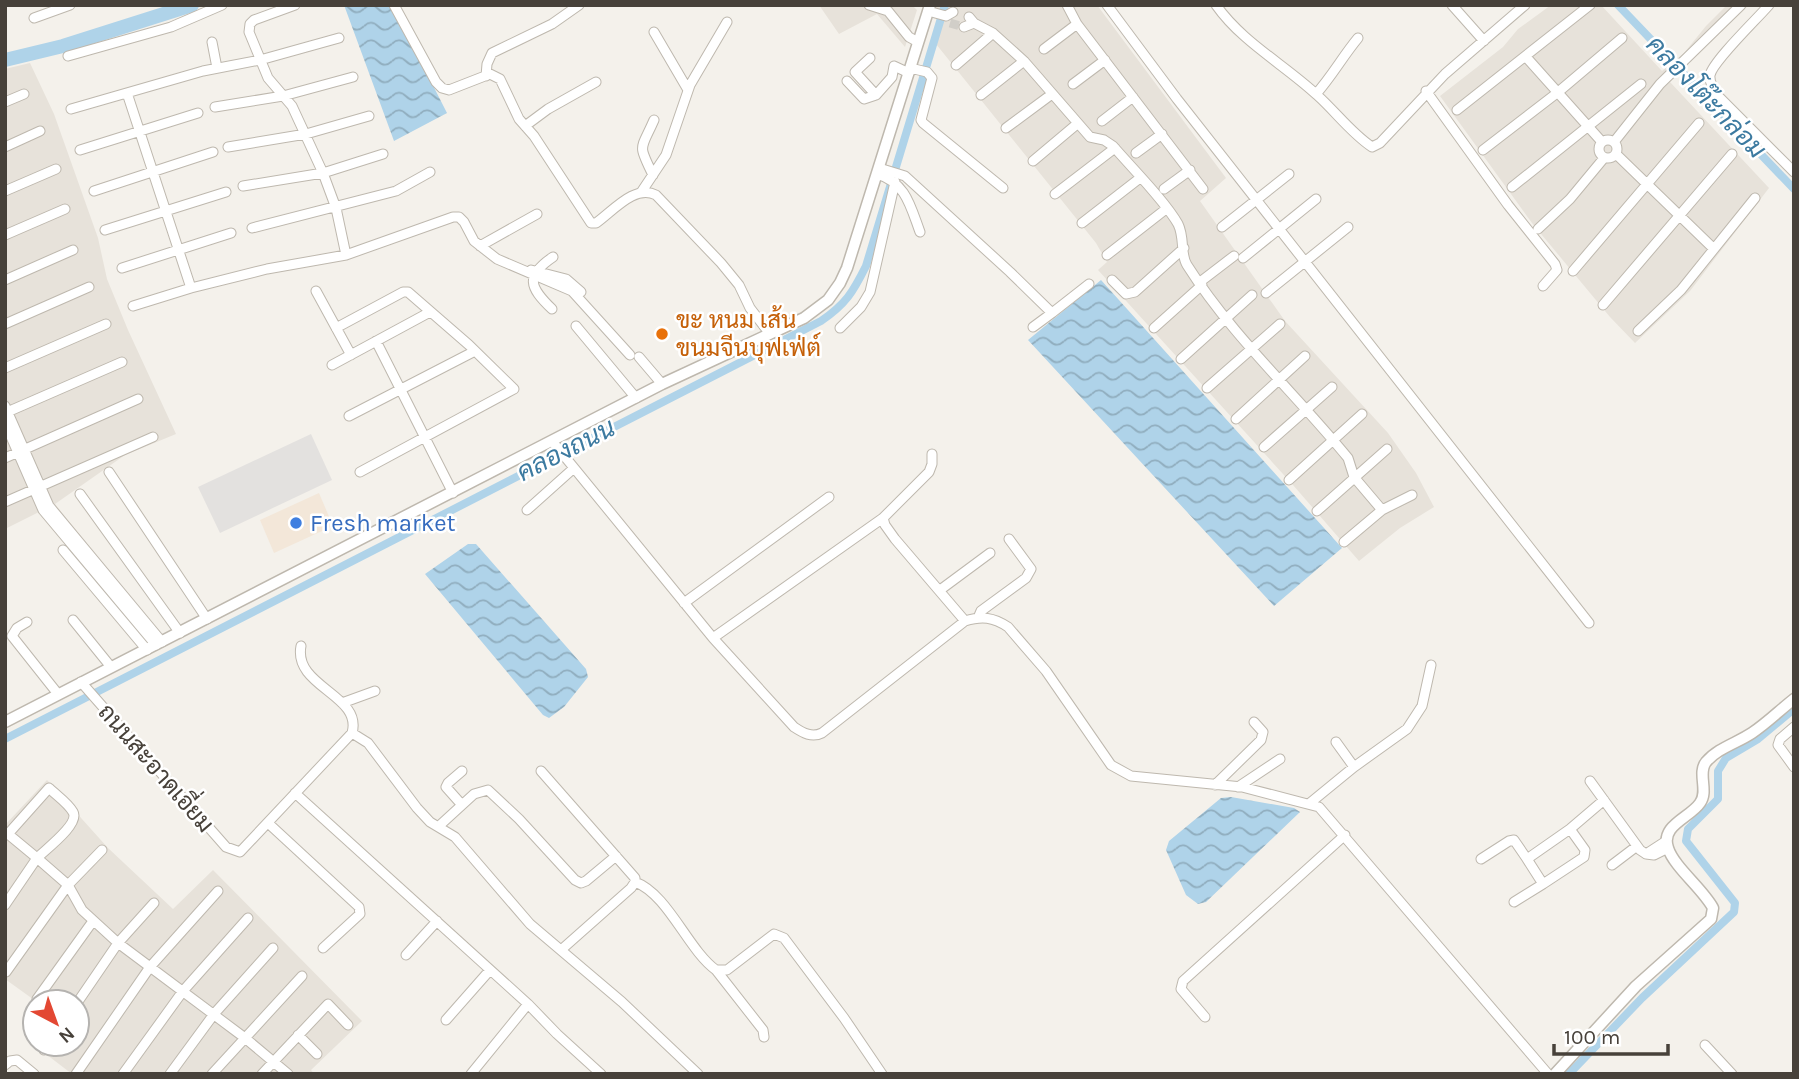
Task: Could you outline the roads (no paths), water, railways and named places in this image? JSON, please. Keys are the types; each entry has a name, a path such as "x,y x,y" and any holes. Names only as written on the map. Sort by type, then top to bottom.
{"street":[{"path":"34,18 70,5"},
{"path":"68,56 171,27 222,5"},
{"path":"295,5 274,11 250,24 249,32 268,78 292,106 323,173 336,208 346,255"},
{"path":"394,5 436,82 442,88 449,90 486,76 495,75 500,79 519,120 534,136 591,223 596,223 634,194 648,191 656,195 721,263 739,285 750,308 770,334"},
{"path":"486,76 492,53 552,24 579,5"},
{"path":"869,5 888,11 909,37 918,42"},
{"path":"1067,5 1077,24 1203,189"},
{"path":"1107,5 1255,200 1589,624"},
{"path":"1216,5 1234,25 1316,94 1372,147 1380,143 1426,92 1525,5"},
{"path":"1452,5 1483,41"},
{"path":"1457,110 1527,58 1590,5"},
{"path":"1769,5 1753,20 1709,76 1712,87 1794,172"},
{"path":"1614,142 1660,84 1741,6 1753,20"},
{"path":"5,723 554,444 660,385 803,318 828,300 847,268 930,10 948,17"},
{"path":"964,27 971,20 993,33 1024,61 1090,137 1104,140 1115,148 1178,225 1184,241 1185,262 1226,318 1348,457 1354,477 1382,510"},
{"path":"642,191 666,155 688,90 727,22"},
{"path":"1044,49 1077,24"},
{"path":"654,32 688,90"},
{"path":"957,65 993,33"},
{"path":"71,109 217,68 260,60 339,38"},
{"path":"1316,94 1358,38"},
{"path":"1483,150 1622,38"},
{"path":"212,42 217,68"},
{"path":"870,58 855,72 876,95"},
{"path":"1527,58 1602,142"},
{"path":"1073,84 1105,60"},
{"path":"981,95 1024,61"},
{"path":"847,81 864,99 876,95 891,77 894,66 927,72 933,82 921,120 1003,188"},
{"path":"215,107 283,96 353,77"},
{"path":"525,126 548,109 596,82"},
{"path":"1512,187 1641,84"},
{"path":"1426,92 1508,205 1555,264 1556,274 1543,285"},
{"path":"127,93 191,288"},
{"path":"5,102 24,94"},
{"path":"1006,128 1052,94"},
{"path":"1102,121 1133,97"},
{"path":"80,150 198,113"},
{"path":"228,147 306,134 369,116"},
{"path":"653,175 640,145 654,120"},
{"path":"1573,271 1699,123"},
{"path":"1033,161 1077,124"},
{"path":"5,147 40,131"},
{"path":"1136,153 1162,134"},
{"path":"1602,142 1608,140 1617,146 1616,154 1611,158 1604,158"},
{"path":"1602,142 1599,150 1604,158"},
{"path":"1055,194 1115,148"},
{"path":"94,191 213,152"},
{"path":"1616,154 1714,249"},
{"path":"1603,305 1732,154"},
{"path":"243,186 323,173 383,155"},
{"path":"1538,229 1570,199 1604,158"},
{"path":"5,191 56,169"},
{"path":"1164,189 1190,170"},
{"path":"252,228 396,191 430,172"},
{"path":"880,172 933,201 1052,313"},
{"path":"1222,227 1289,174"},
{"path":"895,178 908,200 920,232"},
{"path":"840,328 862,307 870,292 895,178"},
{"path":"1082,223 1140,178"},
{"path":"105,230 226,192"},
{"path":"1638,331 1681,289 1755,198"},
{"path":"1154,328 1201,283 1316,199"},
{"path":"5,235 65,209"},
{"path":"1107,255 1166,209"},
{"path":"480,246 537,214"},
{"path":"133,306 191,288 346,255 459,217 480,246 497,259 572,291 604,321 660,385"},
{"path":"1266,293 1348,227"},
{"path":"122,268 231,233"},
{"path":"1112,280 1126,294 1135,292 1184,248"},
{"path":"5,280 73,250"},
{"path":"552,309 536,292 535,274 538,267 553,257"},
{"path":"1033,327 1089,284"},
{"path":"5,324 89,287"},
{"path":"316,291 351,355"},
{"path":"337,328 403,292 412,294 514,389 360,472"},
{"path":"1181,359 1252,295"},
{"path":"332,365 430,312"},
{"path":"5,368 106,324"},
{"path":"1208,388 1280,324"},
{"path":"576,326 636,398"},
{"path":"376,341 453,493"},
{"path":"349,416 475,351"},
{"path":"1236,419 1305,356"},
{"path":"122,362 6,410 37,488 59,524 155,646"},
{"path":"1264,447 1332,387"},
{"path":"5,458 138,399"},
{"path":"1289,480 1362,414"},
{"path":"5,423 21,451"},
{"path":"5,502 153,437"},
{"path":"554,444 713,638 794,727 804,734 817,736 965,621 991,618 1008,627 1046,671 1117,770 1131,776 1238,787 1310,803 1325,812 1548,1074"},
{"path":"1317,511 1387,449"},
{"path":"713,638 883,518 929,472 933,464 932,454"},
{"path":"527,510 571,465"},
{"path":"109,472 207,619"},
{"path":"80,494 180,633"},
{"path":"1343,542 1382,510 1412,495"},
{"path":"684,603 829,497"},
{"path":"883,518 895,540 965,621"},
{"path":"978,618 981,611 1026,578 1030,572 1031,569 1009,539"},
{"path":"63,550 155,646"},
{"path":"940,590 990,553"},
{"path":"73,620 111,667"},
{"path":"27,622 17,628 12,636 58,694"},
{"path":"301,646 300,661 304,670 342,703 353,721 352,733 268,823 359,907 360,914 323,948"},
{"path":"1310,803 1413,723 1422,706 1431,665"},
{"name":"ถนนสะอาดเอี่ยม","path":"84,685 226,847 240,852 268,823"},
{"path":"342,703 374,691"},
{"path":"1667,845 1671,828 1702,802 1703,767 1707,762 1715,754 1761,727 1794,699"},
{"path":"1215,785 1261,740 1263,732 1254,722"},
{"path":"1794,727 1780,739 1778,745 1794,767"},
{"path":"352,733 368,743 417,808 430,822 454,836 530,924 622,1002 698,1074"},
{"path":"1336,742 1354,767"},
{"path":"1238,787 1280,759"},
{"path":"462,771 447,783 446,787 462,805"},
{"path":"541,771 635,878 635,882"},
{"path":"1590,781 1637,846 1646,854 1667,845"},
{"path":"5,905 37,858 70,828 75,818 74,813 49,788 6,835 37,858 68,885 82,910 118,943 275,1060 288,1074"},
{"path":"439,826 474,794 488,790 519,818 566,872 581,883 616,856"},
{"path":"295,793 528,1003 601,1074"},
{"path":"1527,859 1570,829 1604,800"},
{"path":"1514,902 1584,857 1585,850 1570,829"},
{"path":"1205,1017 1181,989 1183,981 1345,835"},
{"path":"1481,859 1509,841 1514,841 1543,884"},
{"path":"1555,1074 1636,986 1714,914 1710,902 1667,845"},
{"path":"1612,865 1637,846"},
{"path":"6,972 68,885 102,850"},
{"path":"561,950 635,882"},
{"path":"635,882 655,897 716,970 763,1030 764,1037"},
{"path":"76,1074 150,967 218,891"},
{"path":"87,988 118,943 154,903"},
{"path":"123,1074 183,991 248,918"},
{"path":"45,988 93,921"},
{"path":"406,955 437,921"},
{"path":"716,970 727,970 774,934 778,934 784,938 837,1008 882,1074"},
{"path":"170,1074 214,1014 273,948"},
{"path":"446,1020 490,970"},
{"path":"212,1074 302,976"},
{"path":"471,1074 528,1003"},
{"path":"262,1074 328,1004 348,1025"},
{"path":"298,1035 317,1054"},
{"path":"1705,1045 1732,1074"},
{"path":"5,1065 17,1060 34,1074"}],"water":[{"path":"344,5 392,5 447,113 394,141"},
{"path":"1101,280 1342,548 1274,606 1028,340"},
{"path":"468,544 476,544 586,669 588,677 564,707 549,718 543,715 425,574"},
{"path":"1231,797 1294,808 1300,812 1206,902 1198,904 1186,895 1166,850 1169,841 1221,798"}],"waterway":[{"path":"5,60 63,46 192,5"},
{"name":"คลองถนน","path":"5,739 830,315 848,297 866,266 945,5"},
{"name":"คลองโต๊ะกล่อม","path":"1618,5 1794,189"},
{"path":"1569,1074 1642,998 1734,912 1735,903 1686,841 1688,829 1718,799 1718,771 1726,758 1758,739 1794,709"}],"tunnel":[{"path":"950,23 964,27"}],"place":[{"name":"ขะ หนม เส้น ขนมจีนบุฟเฟ่ต์","path":"662,334"},
{"name":"Fresh market","path":"296,523"}]}
